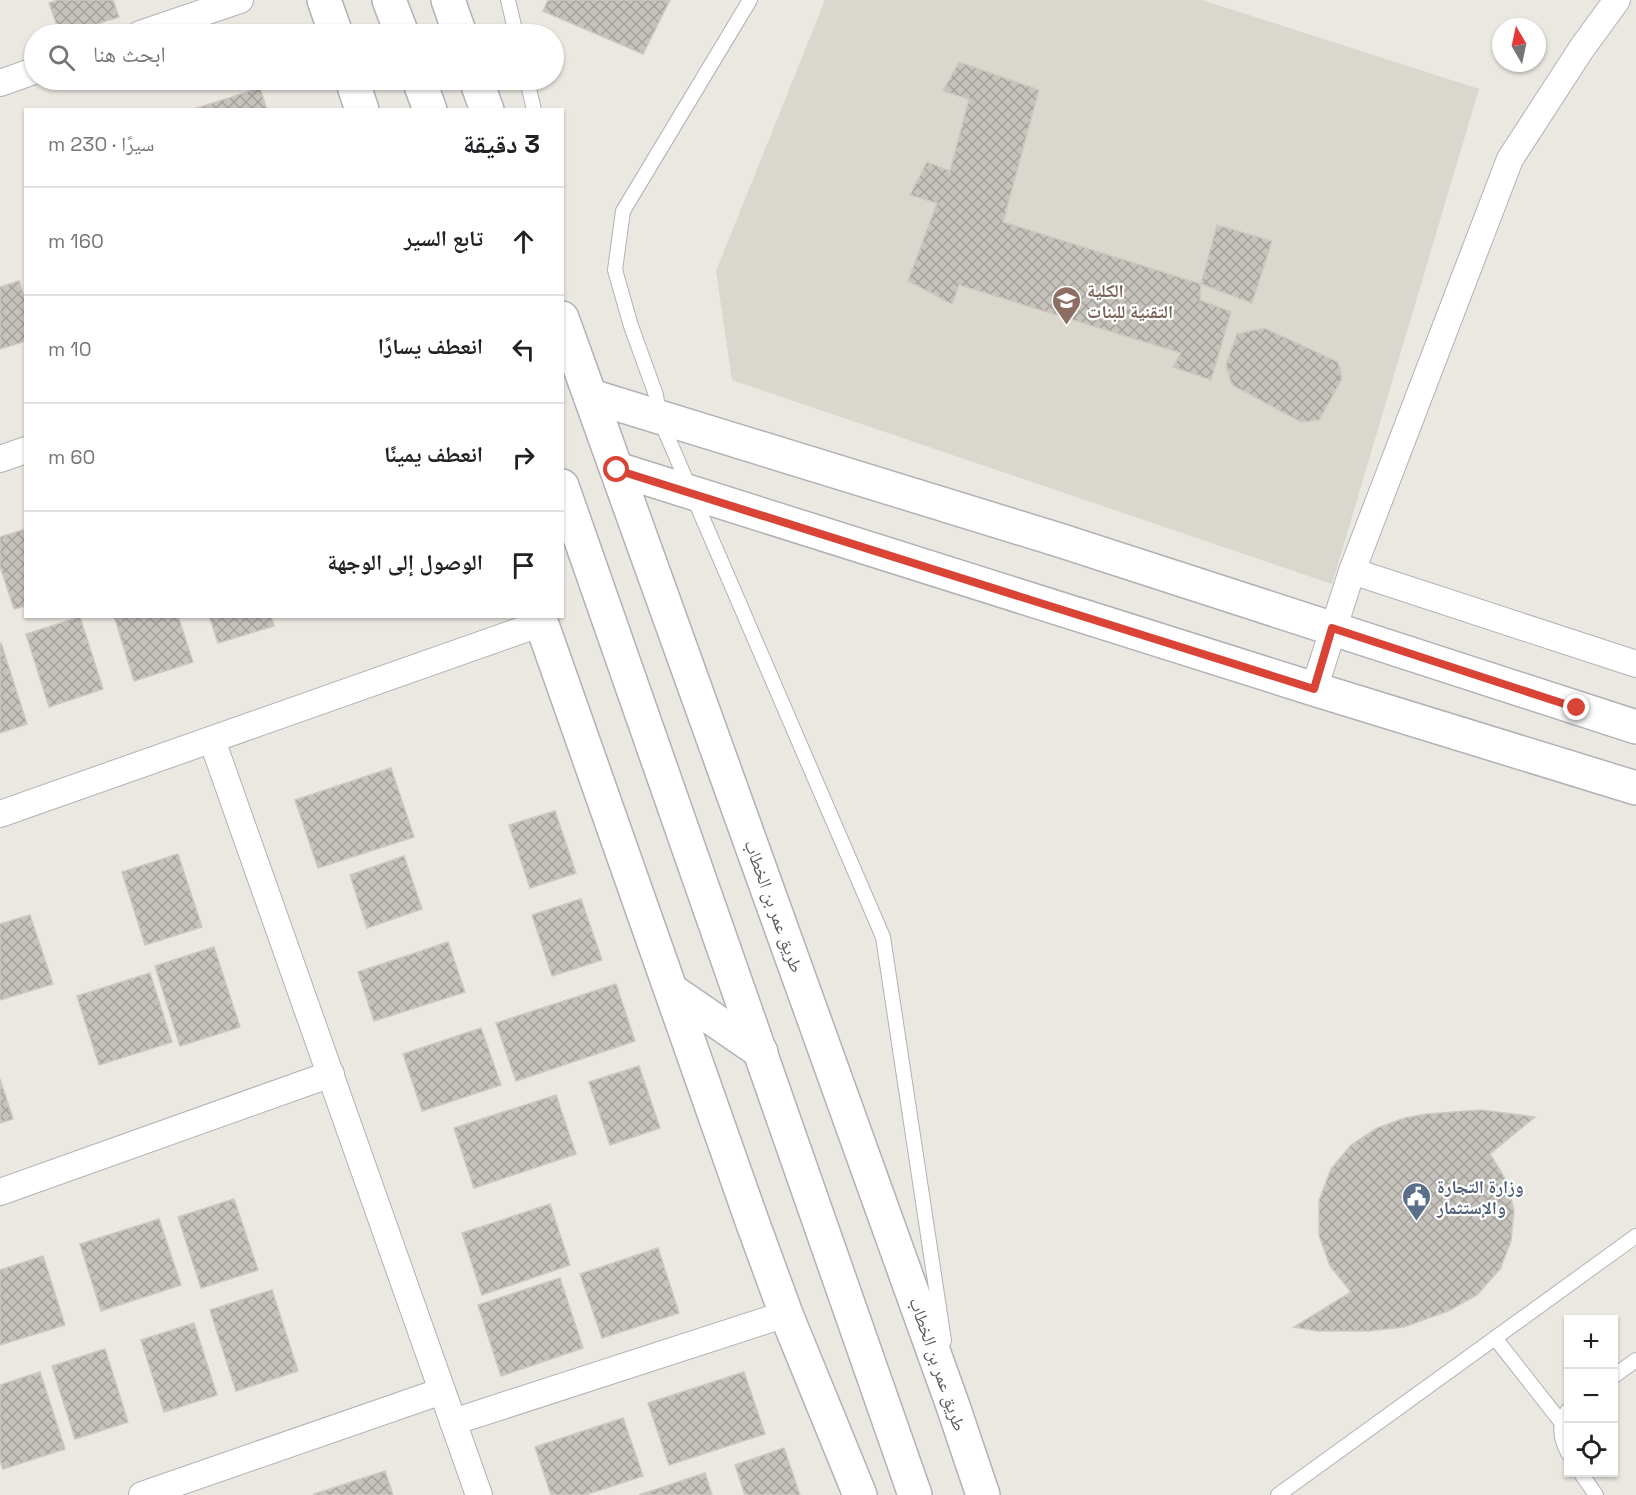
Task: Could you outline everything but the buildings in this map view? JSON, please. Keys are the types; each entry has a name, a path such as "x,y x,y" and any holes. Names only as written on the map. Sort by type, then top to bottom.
{"street":[{"path":"169,24 240,0"},
{"path":"324,0 332,24"},
{"path":"389,0 398,24"},
{"path":"448,0 456,24"},
{"path":"1314,689 1352,571 1510,159 1582,48 1617,0"},
{"path":"0,83 24,75"},
{"path":"355,90 361,108"},
{"path":"423,90 429,108"},
{"path":"480,90 486,108"},
{"name":"طريق عمر بن الخطاب","path":"564,323 983,1495"},
{"path":"591,396 1059,540 1636,727"},
{"path":"0,459 24,451"},
{"path":"617,470 1636,788"},
{"path":"564,492 915,1495"},
{"path":"1352,571 1636,664"},
{"path":"0,814 212,740 541,620 786,1314 860,1495"},
{"path":"212,740 479,1495"},
{"path":"671,990 761,1053"},
{"path":"0,1192 331,1074"},
{"path":"453,1422 786,1314"},
{"path":"142,1495 442,1391"}],"lane":[{"path":"508,0 514,24"},
{"path":"750,0 623,211 615,270 631,326 656,395 659,417 884,937 953,1406"},
{"path":"529,90 534,108"},
{"path":"1278,1495 1636,1236"},
{"path":"1495,1338 1561,1422"},
{"path":"1618,1373 1636,1360"},
{"path":"1564,1418 1561,1422 1560,1434 1564,1442"},
{"path":"1583,1477 1596,1495"}],"shaded area":[{"name":"الكلية التقنية للبنات","path":"825,0 1202,0 1479,89 1332,584 732,380 716,271"}],"place":[{"name":"الكلية التقنية للبنات","path":"1066,326"},
{"name":"وزارة التجارة والإستثمار","path":"1416,1222"}],"route":[{"path":"617,470 1314,689 1332,628 1577,708"}]}
